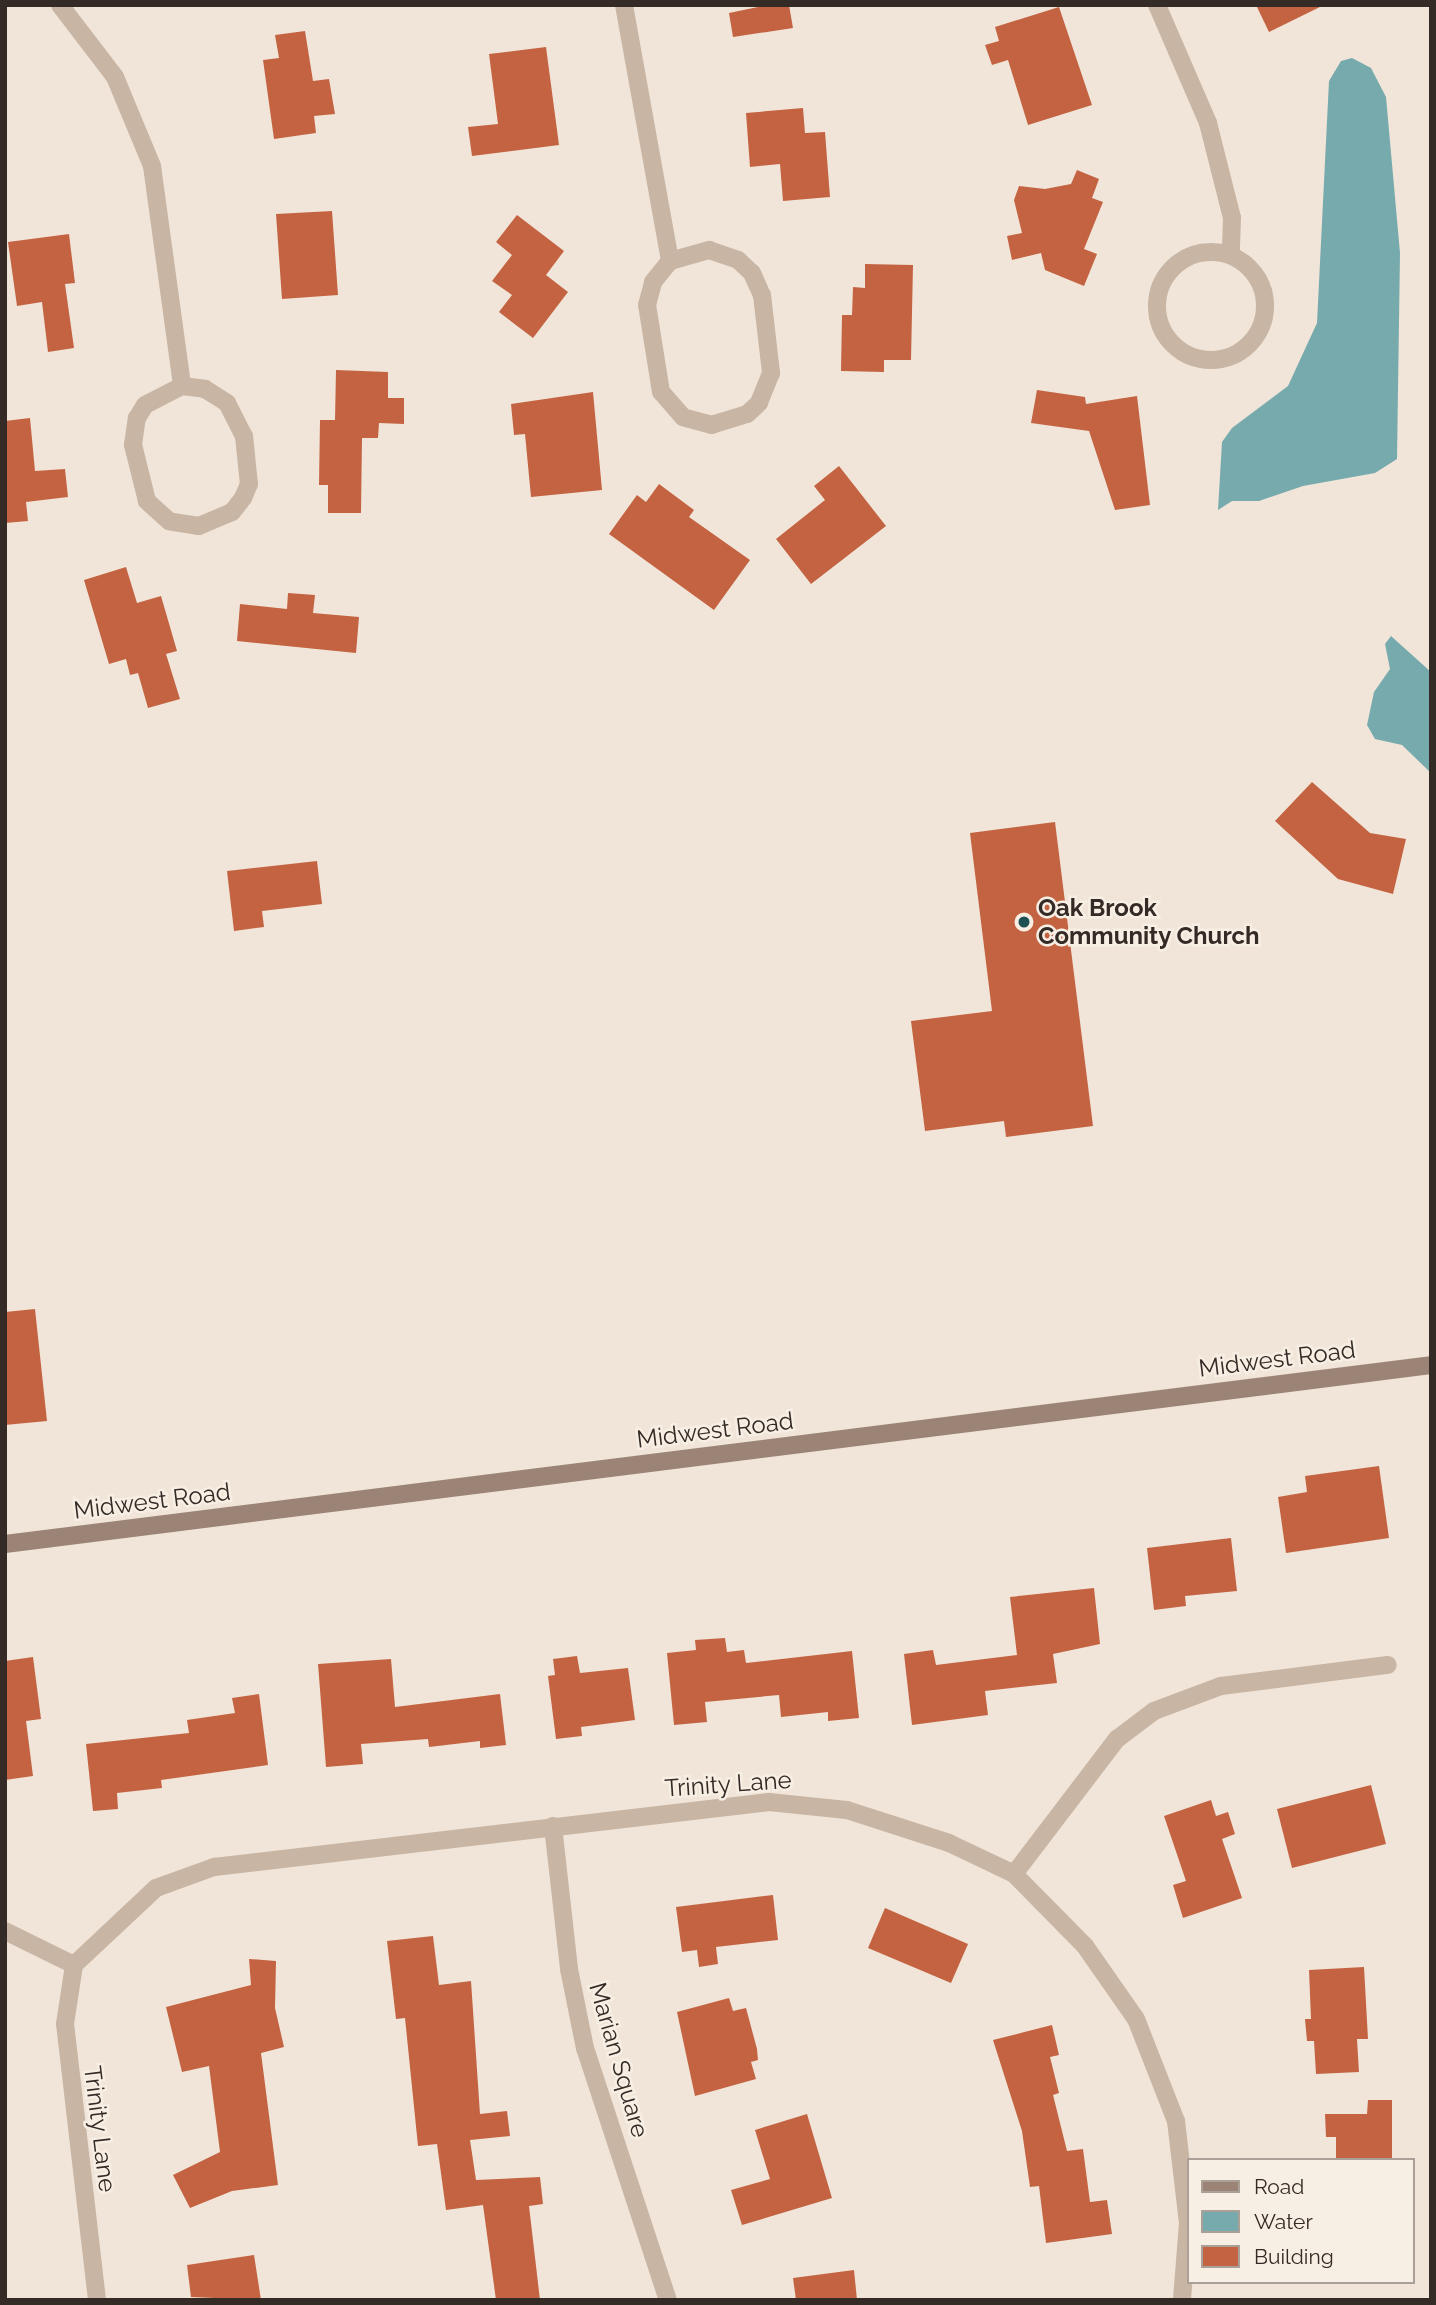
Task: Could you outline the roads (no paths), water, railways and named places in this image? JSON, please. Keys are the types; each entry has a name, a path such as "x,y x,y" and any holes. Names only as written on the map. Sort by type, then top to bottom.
{"main road":[{"name":"Midwest Road","path":"5,1544 1431,1365"}],"street":[{"path":"60,5 115,77 152,166 182,386"},
{"path":"624,5 670,261 653,282 647,305 661,392 683,417 712,425 730,422 759,403 769,381 762,295 752,274 724,253 690,251 670,261"},
{"path":"1157,5 1208,123 1232,218 1231,255"},
{"path":"1215,252 1231,255 1244,263 1261,287 1258,331 1237,352 1194,357 1175,345 1161,328 1161,284 1183,259 1215,252"},
{"path":"182,386 205,389 227,403 244,436 248,484 243,498 232,512 200,526 169,521 147,502 133,445 137,418 145,405 182,386"},
{"path":"1014,1874 1117,1739 1154,1711 1221,1686 1388,1665"},
{"name":"Trinity Lane","path":"97,2300 64,2040 74,1965 156,1888 183,1875 553,1826 722,1805 812,1804 890,1820 1014,1874 1115,1985 1157,2062 1176,2121 1186,2176 1182,2300"},
{"name":"Marian Square","path":"553,1826 569,1969 585,2048 668,2300"},
{"path":"5,1931 74,1965"}],"water":[{"path":"1352,58 1371,68 1386,97 1400,253 1397,459 1375,473 1303,486 1259,501 1232,501 1218,510 1222,442 1232,428 1288,386 1317,323 1329,81 1341,61"},
{"path":"1391,636 1431,672 1431,773 1402,745 1375,739 1367,725 1374,692 1390,669 1385,644"}],"place":[{"name":"Oak Brook Community Church","path":"1024,922"}]}
